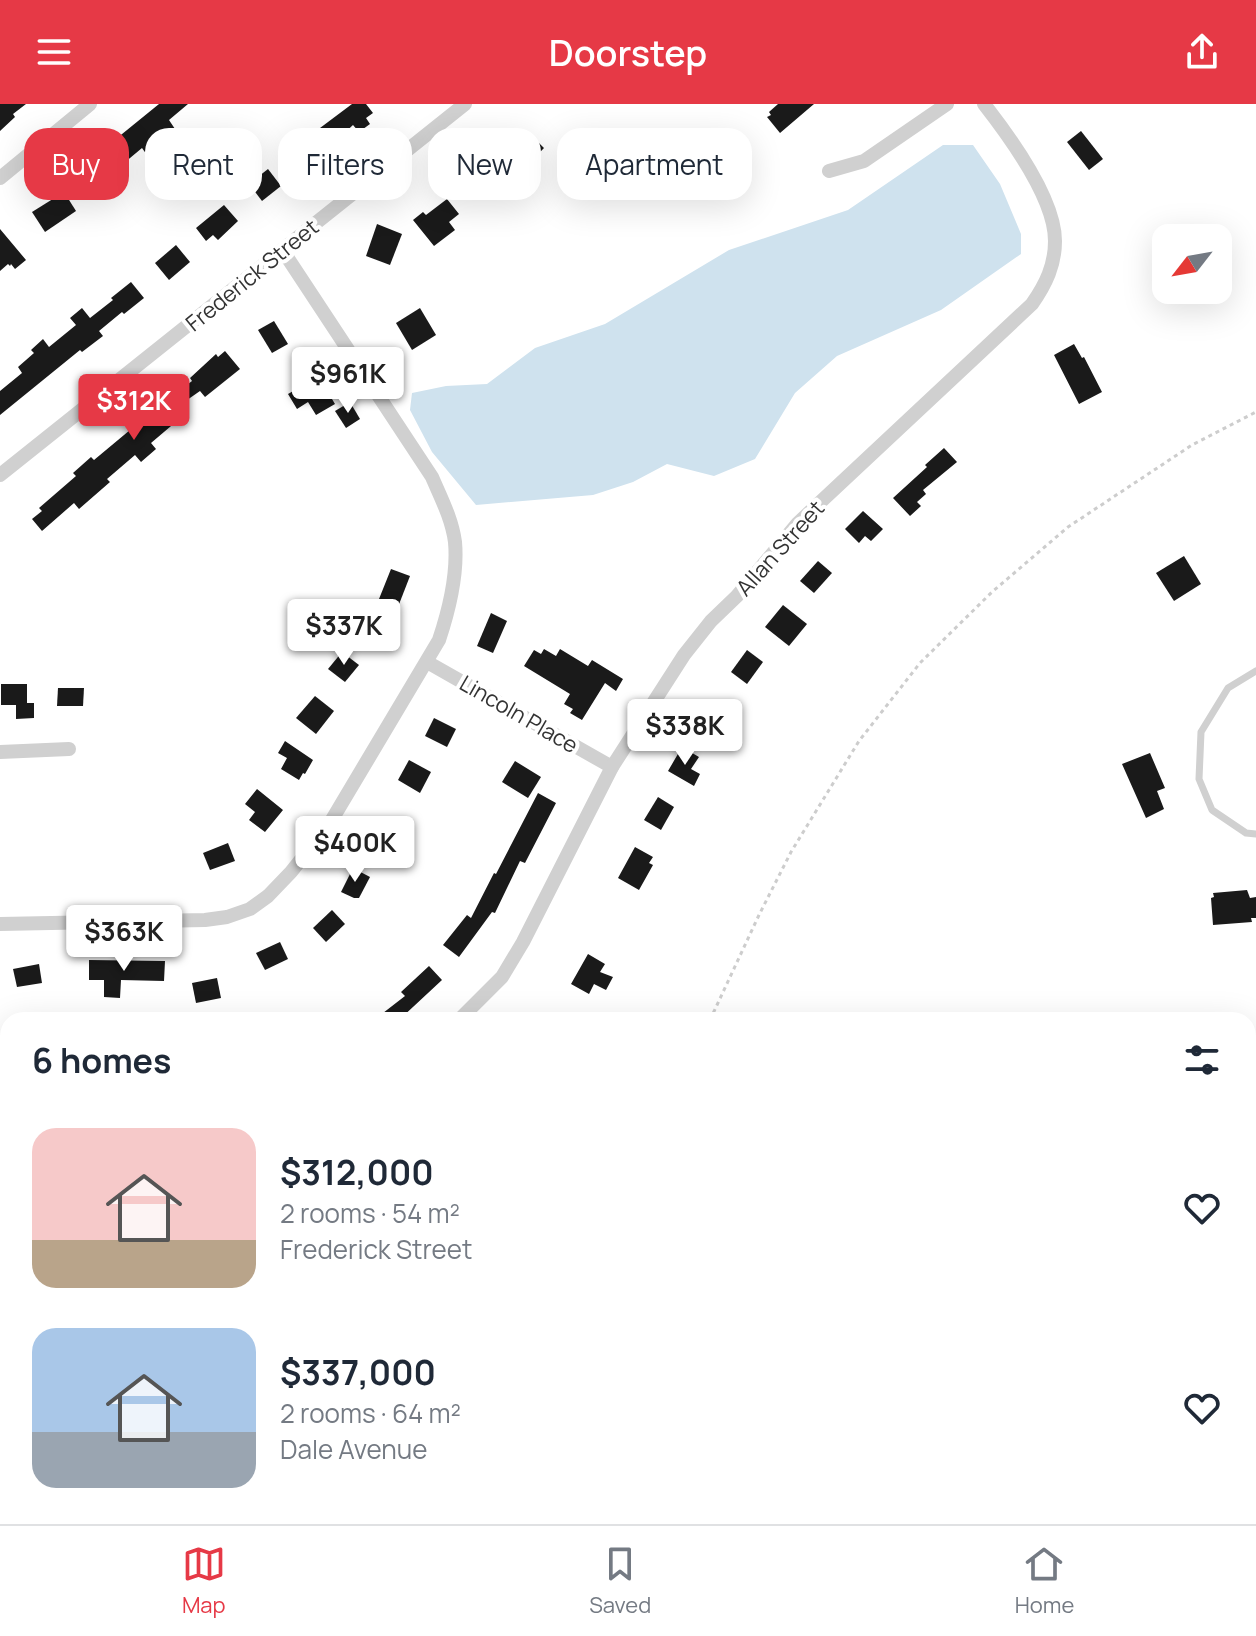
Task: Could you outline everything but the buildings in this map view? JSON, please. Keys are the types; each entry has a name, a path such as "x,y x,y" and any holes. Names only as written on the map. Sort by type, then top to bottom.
{"street":[{"path":"0,178 90,104"},
{"name":"Frederick Street","path":"0,475 465,104"},
{"path":"829,171 864,161 947,104"},
{"name":"Allan Street","path":"467,1012 502,977 612,767 684,655 711,621 737,596 798,523 1032,304 1043,288 1053,263 1055,238 1049,212 1035,180 1006,132 984,104"},
{"path":"0,924 205,920 250,909 268,896 291,872 330,823 439,640 448,612 453,576 455,543 448,513 432,477 283,251"},
{"name":"Lincoln Place","path":"427,662 612,767"},
{"path":"0,752 69,749"}],"lane":[{"path":"1256,671 1228,688 1201,732 1199,779 1212,810 1246,833 1256,834"}],"path":[{"path":"714,1012 791,852 859,741 920,663 992,592 1068,527 1192,445 1256,412"}],"water":[{"path":"943,145 973,145 1000,184 1021,234 1021,254 941,310 837,356 795,393 755,459 714,476 667,464 633,482 593,495 476,505 432,452 410,410 412,393 446,386 487,384 535,348 605,324 729,250 848,210"}]}
